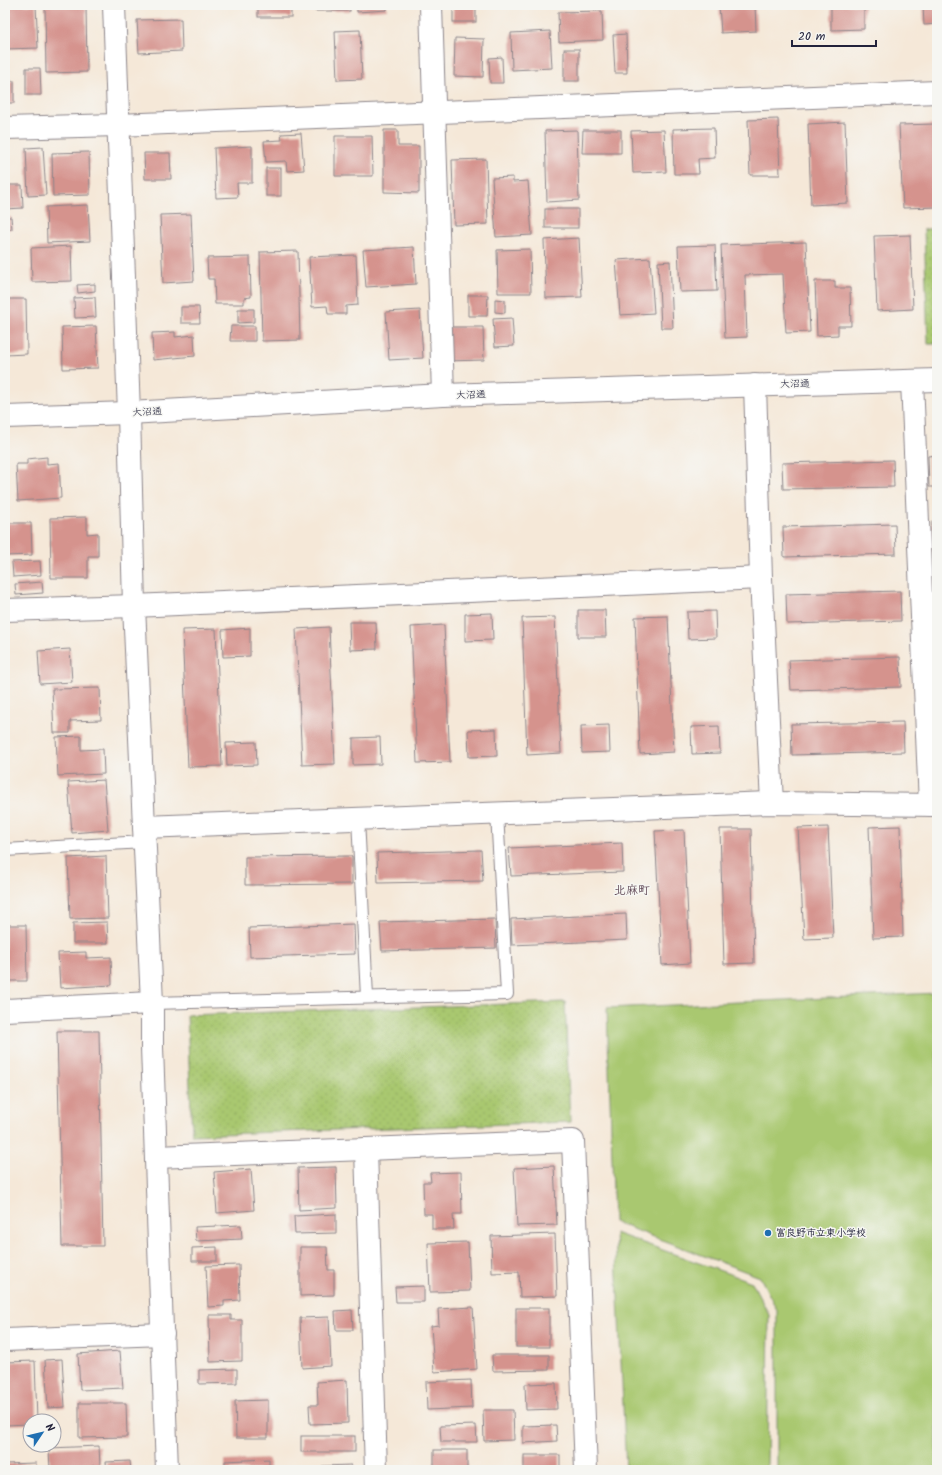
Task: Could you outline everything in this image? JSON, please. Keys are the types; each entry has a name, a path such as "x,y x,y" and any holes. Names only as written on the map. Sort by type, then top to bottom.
{"street":[{"path":"114,5 129,413 134,606 152,1003 152,1047 167,1470"},
{"path":"431,5 433,112 443,396"},
{"path":"5,128 118,125 937,92"},
{"name":"大沼通","path":"5,417 129,413 443,396 937,380"},
{"path":"144,835 358,819 772,803 934,805 912,381"},
{"path":"754,385 761,578 772,803"},
{"path":"5,610 134,606 761,578"},
{"path":"5,1010 152,1003"},
{"path":"156,1157 573,1141 586,1470"},
{"path":"366,1149 376,1470"},
{"path":"5,1340 163,1334"}],"lane":[{"path":"152,1003 507,994 497,814"},
{"path":"358,819 367,997"},
{"path":"5,850 144,835"}],"green space":[{"path":"924,229 937,229 937,344 928,344"},
{"name":"富良野市立東小学校","path":"937,993 937,1470 777,1470 777,1310 760,1277 614,1222 607,1008"},
{"path":"565,1002 570,1122 192,1135 187,1015"},
{"path":"615,1233 752,1282 769,1315 767,1470 626,1470"}],"building":[{"path":"5,5 36,5 38,48 5,49"},
{"path":"45,5 86,5 87,72 46,73"},
{"path":"258,5 291,5 291,17 258,17"},
{"path":"315,5 350,5 350,11 315,11"},
{"path":"357,5 387,5 387,10 357,12"},
{"path":"453,5 476,5 476,22 453,22"},
{"path":"719,5 755,5 756,31 721,33"},
{"path":"831,5 864,5 864,29 831,30"},
{"path":"923,5 937,5 937,24 924,25"},
{"path":"602,11 603,40 559,42 558,12"},
{"path":"181,19 182,51 139,53 137,20"},
{"path":"360,30 362,79 337,80 335,31"},
{"path":"550,31 552,68 512,70 511,33"},
{"path":"626,34 627,73 615,73 613,35"},
{"path":"455,38 484,39 483,77 454,76"},
{"path":"564,49 579,49 579,81 564,81"},
{"path":"502,57 503,83 490,83 489,58"},
{"path":"26,68 40,68 41,95 26,95"},
{"path":"5,81 14,81 14,103 5,103"},
{"path":"778,119 780,175 750,175 748,120"},
{"path":"845,122 848,203 811,205 808,124"},
{"path":"936,124 937,207 903,208 899,125"},
{"path":"714,128 715,158 698,159 699,174 674,174 673,129"},
{"path":"384,130 398,130 398,146 419,146 419,193 384,192"},
{"path":"577,130 579,200 547,202 545,131"},
{"path":"583,130 621,130 621,153 582,153"},
{"path":"664,130 666,172 633,173 631,131"},
{"path":"301,133 304,170 287,171 286,161 266,162 264,141 282,140 281,134"},
{"path":"335,136 372,136 373,176 335,176"},
{"path":"252,146 252,183 237,183 238,197 216,198 214,148"},
{"path":"43,147 46,195 28,196 26,148"},
{"path":"89,152 90,195 53,196 52,153"},
{"path":"144,153 170,153 171,179 145,179"},
{"path":"486,159 488,224 454,225 452,160"},
{"path":"266,168 281,168 281,196 266,196"},
{"path":"513,177 513,182 528,181 532,235 496,237 492,178"},
{"path":"5,185 22,185 23,208 5,209"},
{"path":"88,205 90,241 47,243 46,207"},
{"path":"545,209 578,209 578,228 545,228"},
{"path":"191,214 194,281 163,283 160,215"},
{"path":"5,217 11,217 12,229 5,230"},
{"path":"910,235 913,309 877,311 874,236"},
{"path":"579,238 582,297 546,298 544,240"},
{"path":"806,242 810,332 786,333 783,274 745,275 747,337 725,338 721,245"},
{"path":"715,245 717,291 680,292 678,246"},
{"path":"71,246 72,281 32,282 31,248"},
{"path":"414,247 416,284 366,287 363,250"},
{"path":"530,249 531,293 498,293 497,250"},
{"path":"298,251 300,340 262,341 260,252"},
{"path":"356,255 358,305 346,306 346,314 328,314 327,306 312,307 309,257"},
{"path":"250,257 251,297 244,298 244,304 215,304 214,279 208,279 207,258"},
{"path":"650,258 654,313 620,315 616,260"},
{"path":"670,261 673,328 661,328 658,262"},
{"path":"815,281 835,281 835,288 850,288 851,326 838,326 838,335 817,336"},
{"path":"95,284 95,291 78,293 77,285"},
{"path":"468,295 488,295 487,316 468,316"},
{"path":"95,297 96,317 75,318 74,298"},
{"path":"5,299 26,299 27,354 5,355"},
{"path":"495,299 505,300 505,313 495,312"},
{"path":"181,307 199,307 200,323 181,323"},
{"path":"238,309 254,309 254,322 238,323"},
{"path":"420,310 423,358 389,360 386,312"},
{"path":"512,318 514,346 495,347 493,319"},
{"path":"96,326 98,368 63,369 62,327"},
{"path":"231,326 255,326 255,341 230,341"},
{"path":"446,327 483,327 484,360 446,361"},
{"path":"175,332 175,337 194,335 195,356 153,360 152,333"},
{"path":"937,455 937,487 929,487 928,456"},
{"path":"47,457 47,464 59,463 61,498 18,501 16,464 27,464 27,459"},
{"path":"893,460 894,487 783,489 782,463"},
{"path":"87,517 87,534 98,533 98,556 88,556 88,578 51,578 50,518"},
{"path":"932,522 937,522 937,552 932,552"},
{"path":"5,523 31,523 32,555 5,556"},
{"path":"895,524 896,554 784,557 783,527"},
{"path":"40,561 41,575 13,577 12,562"},
{"path":"42,582 43,593 16,595 15,584"},
{"path":"934,589 937,589 937,618 935,618"},
{"path":"900,591 901,621 787,624 786,594"},
{"path":"578,610 605,610 606,637 578,637"},
{"path":"715,611 716,638 688,639 687,612"},
{"path":"492,613 493,640 465,641 465,614"},
{"path":"668,616 674,752 640,754 635,617"},
{"path":"555,617 561,753 527,755 522,618"},
{"path":"349,622 376,622 377,649 350,650"},
{"path":"444,625 450,762 417,763 411,627"},
{"path":"329,627 335,764 302,765 296,629"},
{"path":"250,628 250,656 223,657 222,630"},
{"path":"216,629 222,766 188,767 182,630"},
{"path":"70,649 72,682 40,684 38,651"},
{"path":"935,654 937,654 937,682 936,682"},
{"path":"900,657 901,687 791,690 789,660"},
{"path":"100,688 101,720 70,721 70,733 54,733 52,689"},
{"path":"903,722 904,752 792,755 791,724"},
{"path":"609,725 610,752 582,753 581,726"},
{"path":"719,726 720,753 692,754 691,727"},
{"path":"496,729 497,756 469,757 468,730"},
{"path":"81,736 81,750 103,749 104,774 58,776 56,737"},
{"path":"380,737 381,764 353,765 353,738"},
{"path":"256,742 257,765 227,766 226,743"},
{"path":"104,780 108,830 72,833 68,782"},
{"path":"900,826 903,937 873,938 869,827"},
{"path":"828,827 833,938 804,939 798,828"},
{"path":"720,829 751,829 754,963 724,964"},
{"path":"684,830 690,963 662,965 655,831"},
{"path":"622,843 623,872 511,876 509,848"},
{"path":"481,850 483,881 378,883 377,853"},
{"path":"106,856 108,918 70,919 68,858"},
{"path":"352,856 352,884 245,885 245,857"},
{"path":"626,914 627,940 512,945 511,919"},
{"path":"495,919 496,948 382,951 380,922"},
{"path":"107,922 108,943 73,943 73,923"},
{"path":"354,924 355,954 250,957 249,928"},
{"path":"5,925 26,925 27,981 5,981"},
{"path":"86,952 86,958 111,957 112,985 60,988 58,953"},
{"path":"57,1031 99,1031 103,1246 62,1246"},
{"path":"554,1166 557,1225 517,1226 514,1168"},
{"path":"336,1167 337,1208 299,1210 298,1168"},
{"path":"251,1169 254,1210 217,1213 214,1172"},
{"path":"461,1172 462,1214 453,1214 454,1229 432,1229 432,1214 424,1214 423,1182 431,1182 430,1173"},
{"path":"336,1214 336,1233 295,1234 294,1216"},
{"path":"241,1225 242,1239 196,1241 195,1227"},
{"path":"555,1234 557,1296 520,1297 519,1272 492,1273 491,1236"},
{"path":"468,1242 470,1291 430,1292 428,1243"},
{"path":"217,1247 217,1261 192,1261 192,1248"},
{"path":"300,1247 327,1247 328,1270 334,1270 334,1295 300,1296"},
{"path":"239,1265 240,1300 224,1301 224,1306 208,1307 206,1266"},
{"path":"424,1286 424,1302 396,1302 395,1287"},
{"path":"473,1307 477,1369 434,1372 431,1326 439,1325 438,1309"},
{"path":"516,1308 549,1308 549,1347 516,1347"},
{"path":"352,1310 353,1330 336,1330 335,1311"},
{"path":"209,1315 231,1315 231,1320 242,1320 242,1361 210,1362"},
{"path":"329,1317 331,1366 302,1368 300,1318"},
{"path":"120,1351 123,1388 80,1390 78,1354"},
{"path":"492,1355 549,1355 549,1370 493,1371"},
{"path":"62,1359 65,1407 48,1408 45,1360"},
{"path":"35,1361 37,1413 22,1413 22,1424 5,1425 5,1362"},
{"path":"237,1369 237,1383 199,1384 199,1370"},
{"path":"347,1380 348,1423 310,1424 309,1405 318,1405 317,1382"},
{"path":"471,1380 472,1408 427,1410 426,1382"},
{"path":"556,1383 557,1409 526,1410 525,1384"},
{"path":"268,1400 268,1438 236,1438 235,1401"},
{"path":"79,1403 126,1403 127,1437 79,1438"},
{"path":"483,1410 513,1410 514,1440 484,1441"},
{"path":"476,1425 477,1442 441,1442 440,1426"},
{"path":"556,1425 557,1441 523,1443 523,1426"},
{"path":"301,1436 355,1436 355,1452 301,1452"},
{"path":"99,1446 100,1466 92,1466 92,1470 50,1470 49,1453 62,1453 62,1447"},
{"path":"434,1450 467,1450 467,1470 434,1470"},
{"path":"524,1455 560,1455 560,1470 524,1470"},
{"path":"269,1459 269,1470 225,1470 225,1461"},
{"path":"130,1461 131,1470 107,1470 106,1462"},
{"path":"36,1463 36,1470 5,1470 5,1464"},
{"path":"351,1465 351,1470 323,1470 322,1466"}],"place":[{"name":"富良野市立東小学校","path":"768,1233"}],"district":[{"name":"北麻町","path":"632,890"}]}
